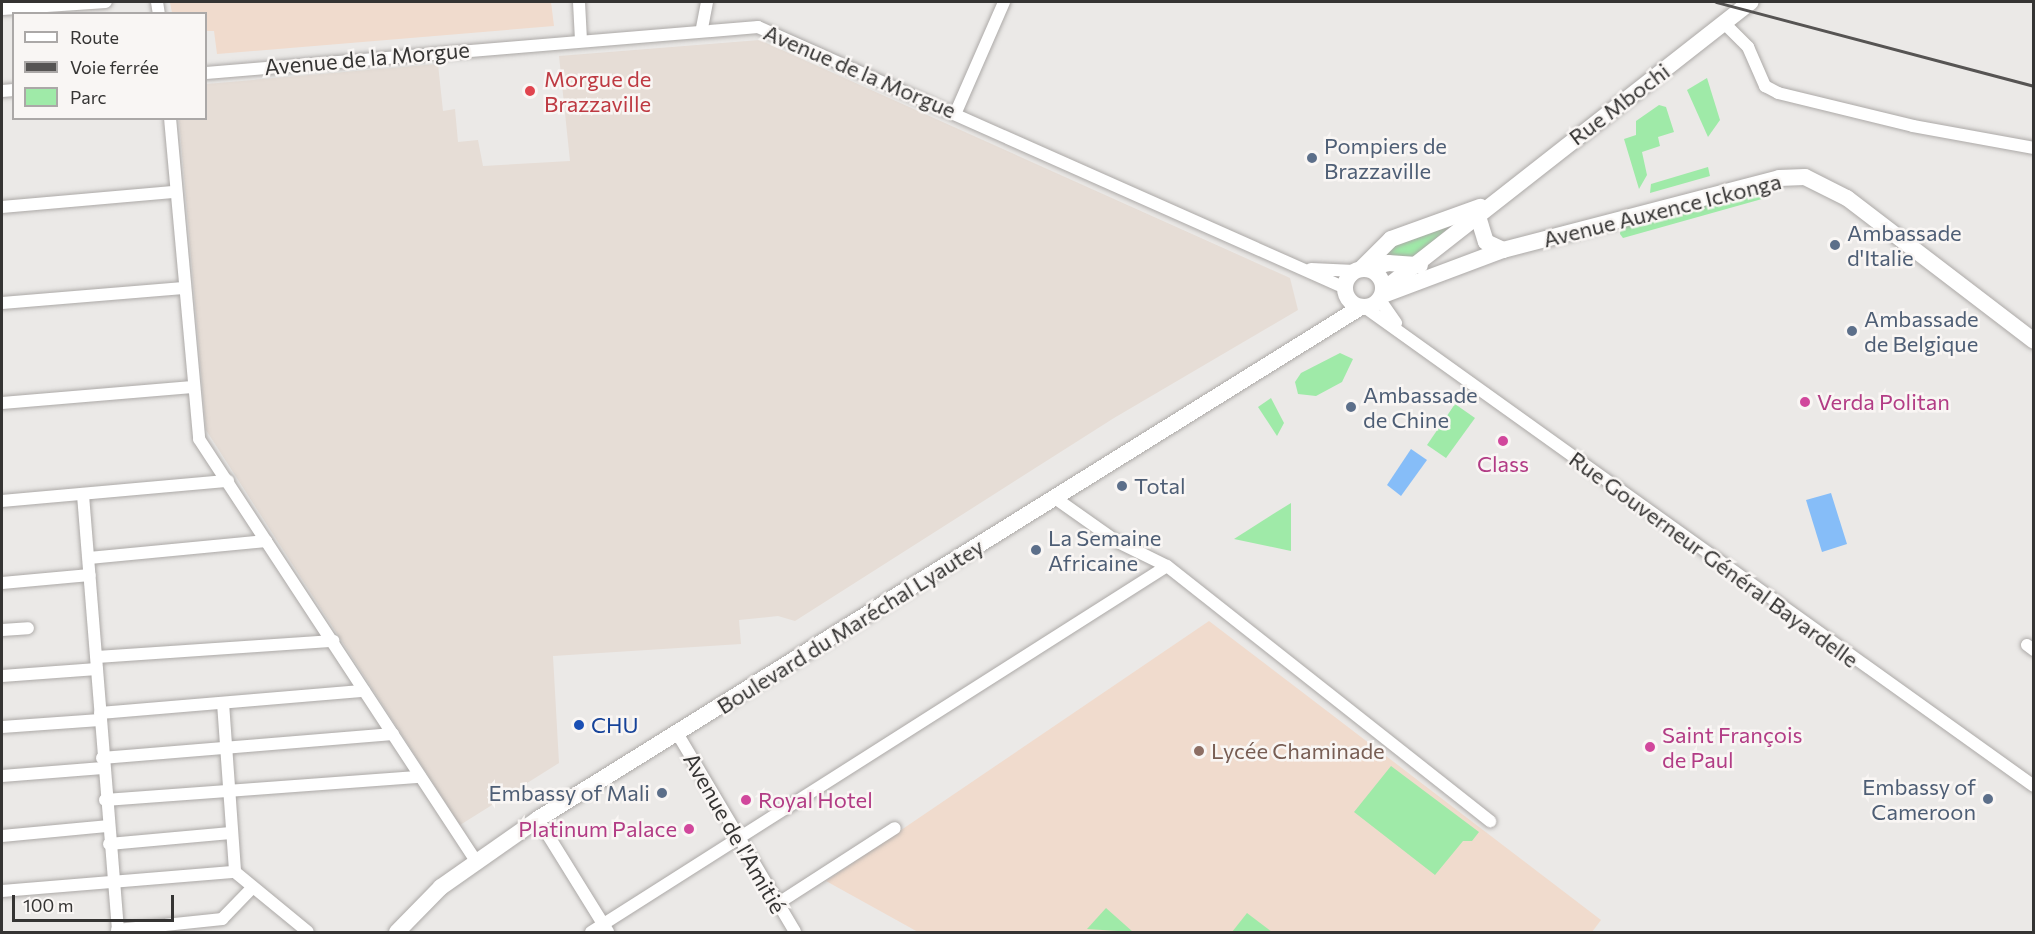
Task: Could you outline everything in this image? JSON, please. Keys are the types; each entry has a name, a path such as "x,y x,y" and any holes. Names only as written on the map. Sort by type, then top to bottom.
{"main road":[{"name":"Rue Mbochi","path":"1375,300 1482,209 1751,2"},
{"name":"Avenue Auxence Ickonga","path":"1375,300 1457,264 1503,250 1779,178 1805,177 1847,198 2034,341"},
{"name":"Rue Mbochi","path":"1345,292 1361,270 1391,239 1482,209"},
{"path":"1482,209 1486,242 1503,250"},
{"name":"Avenue Auxence Ickonga","path":"1361,270 1457,264"},
{"path":"1345,292 1375,300 1377,274 1361,270"},
{"name":"Boulevard du Maréchal Lyautey","path":"1316,336 1345,292"},
{"name":"Boulevard du Maréchal Lyautey","path":"397,933 441,887 538,819 1375,300"}],"street":[{"path":"8,6 106,2"},
{"path":"579,2 581,39"},
{"path":"702,28 707,2"},
{"path":"956,112 1004,2"},
{"path":"1725,24 1748,48 1765,86 1778,93 1913,126 2034,148"},
{"name":"Avenue de la Morgue","path":"207,72 702,28 771,31 1304,268 1345,292"},
{"path":"170,120 183,288 199,439 476,861"},
{"path":"2,207 175,192"},
{"name":"Avenue de la Morgue","path":"1304,268 1361,270"},
{"path":"2,303 183,288"},
{"name":"Rue Gouverneur Général Bayardelle","path":"1375,300 1398,326 1786,613 2032,781"},
{"path":"2,403 192,387"},
{"path":"2,501 228,481"},
{"path":"83,495 97,663 107,826 118,931 222,919 252,888"},
{"path":"1055,498 1116,541 1167,566 1330,690 1490,821"},
{"path":"88,558 266,541"},
{"path":"591,933 606,929 736,838 959,703 1167,566"},
{"path":"2,583 90,575"},
{"path":"2,630 28,628"},
{"path":"2,676 97,663 333,641"},
{"path":"2,727 223,703 364,691"},
{"path":"223,703 226,789 236,872 252,888 308,933"},
{"name":"Avenue de l'Amitié","path":"677,733 736,838 795,933"},
{"path":"2,776 224,748 393,734"},
{"path":"105,800 226,789 420,777"},
{"path":"538,819 606,929"},
{"path":"2,836 107,826"},
{"path":"777,904 895,828"},
{"path":"109,844 231,833"},
{"path":"2,891 236,872"}],"shaded area":[{"path":"170,2 551,2 554,26 217,54 214,31 207,31 207,12 172,12"},
{"path":"760,40 1290,278 1298,310 1114,418 795,621 778,616 739,620 741,644 553,656 559,763 460,825 206,430 179,120 207,120 207,84 438,64 443,111 455,109 458,142 478,140 483,166 570,161 559,56"},
{"name":"Lycée Chaminade","path":"1209,621 1601,920 1592,932 918,932 826,881"}],"green space":[{"path":"1707,78 1720,120 1708,137 1687,90"},
{"path":"1659,105 1666,107 1674,132 1658,137 1660,146 1642,152 1647,175 1639,189 1624,139 1636,135 1636,121"},
{"path":"1708,167 1710,176 1650,193 1651,184"},
{"path":"1760,188 1762,199 1623,238 1620,234 1621,227"},
{"path":"1463,215 1411,261 1378,258 1389,243"},
{"path":"1340,353 1353,359 1342,382 1316,396 1298,394 1295,382 1301,373"},
{"path":"1271,398 1284,423 1277,436 1258,407"},
{"path":"1455,404 1475,418 1446,458 1427,445"},
{"path":"1291,503 1291,551 1234,539 1278,511"},
{"path":"1391,766 1479,832 1472,841 1463,841 1435,875 1354,812"},
{"path":"1106,908 1133,932 1087,929"},
{"path":"1247,913 1272,932 1232,932"}],"water":[{"path":"1411,449 1427,460 1401,496 1387,485"},
{"path":"1831,493 1847,544 1822,552 1806,500"}],"railway":[{"path":"1716,2 2034,86"}],"place":[{"name":"Morgue de Brazzaville","path":"530,91"},
{"name":"Pompiers de Brazzaville","path":"1312,158"},
{"name":"Ambassade d'Italie","path":"1835,245"},
{"name":"Ambassade de Belgique","path":"1852,331"},
{"name":"Verda Politan","path":"1805,402"},
{"name":"Ambassade de Chine","path":"1351,407"},
{"name":"Class","path":"1503,441"},
{"name":"Total","path":"1122,486"},
{"name":"La Semaine Africaine","path":"1036,550"},
{"name":"CHU","path":"579,725"},
{"name":"Saint François de Paul","path":"1650,747"},
{"name":"Lycée Chaminade","path":"1199,751"},
{"name":"Embassy of Mali","path":"662,793"},
{"name":"Embassy of Cameroon","path":"1988,799"},
{"name":"Royal Hotel","path":"746,800"},
{"name":"Platinum Palace","path":"689,829"}]}
